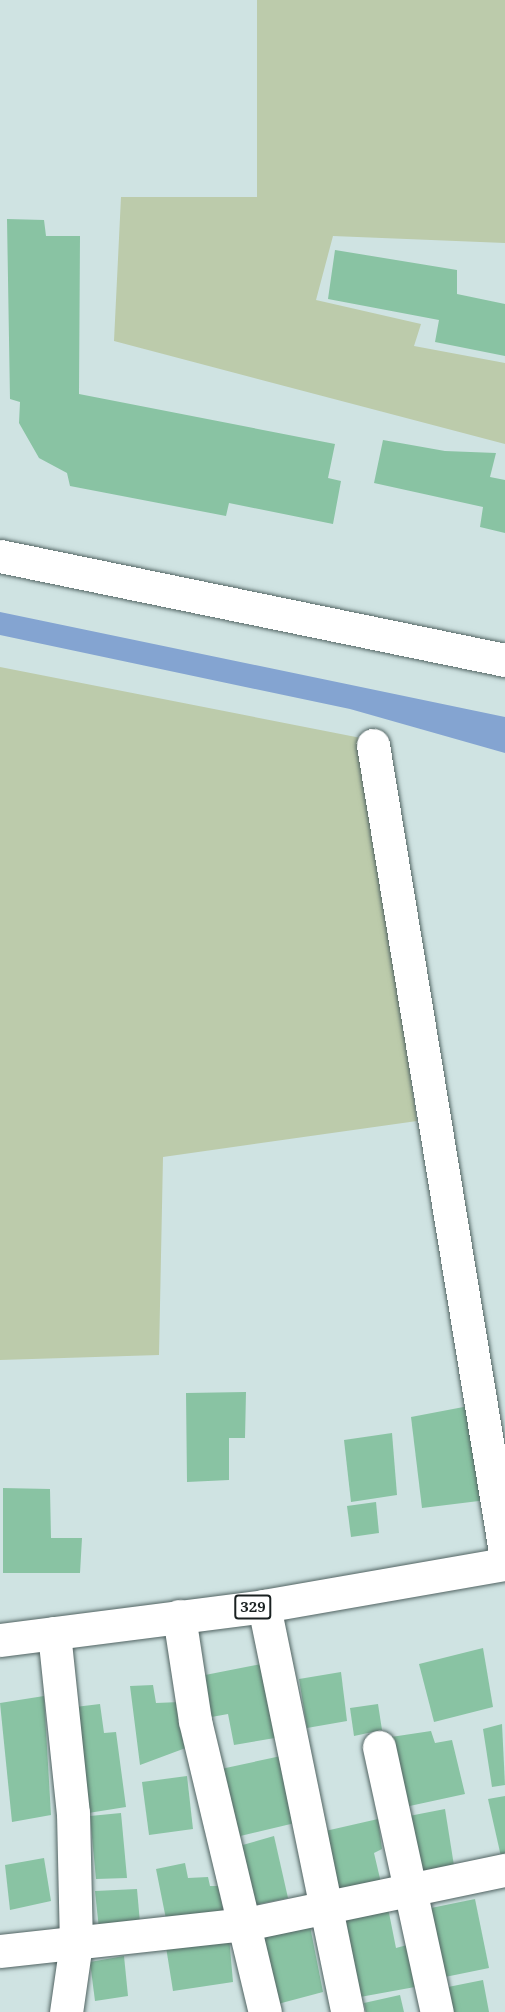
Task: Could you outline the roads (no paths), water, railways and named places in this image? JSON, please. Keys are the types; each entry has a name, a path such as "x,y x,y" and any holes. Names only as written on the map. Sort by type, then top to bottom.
{"main road":[{"path":"0,556 505,660"},
{"path":"373,745 505,1552"},
{"name":"329","path":"0,1640 264,1606 505,1564"},
{"path":"264,1606 347,2012"},
{"path":"179,1616 195,1721 246,1924 265,2012"},
{"path":"54,1633 73,1813 76,1943 66,2012"},
{"path":"379,1747 437,2012"},
{"path":"0,1951 246,1924 505,1870"}],"water":[{"path":"0,612 505,717 505,753 350,709 0,635"}]}
